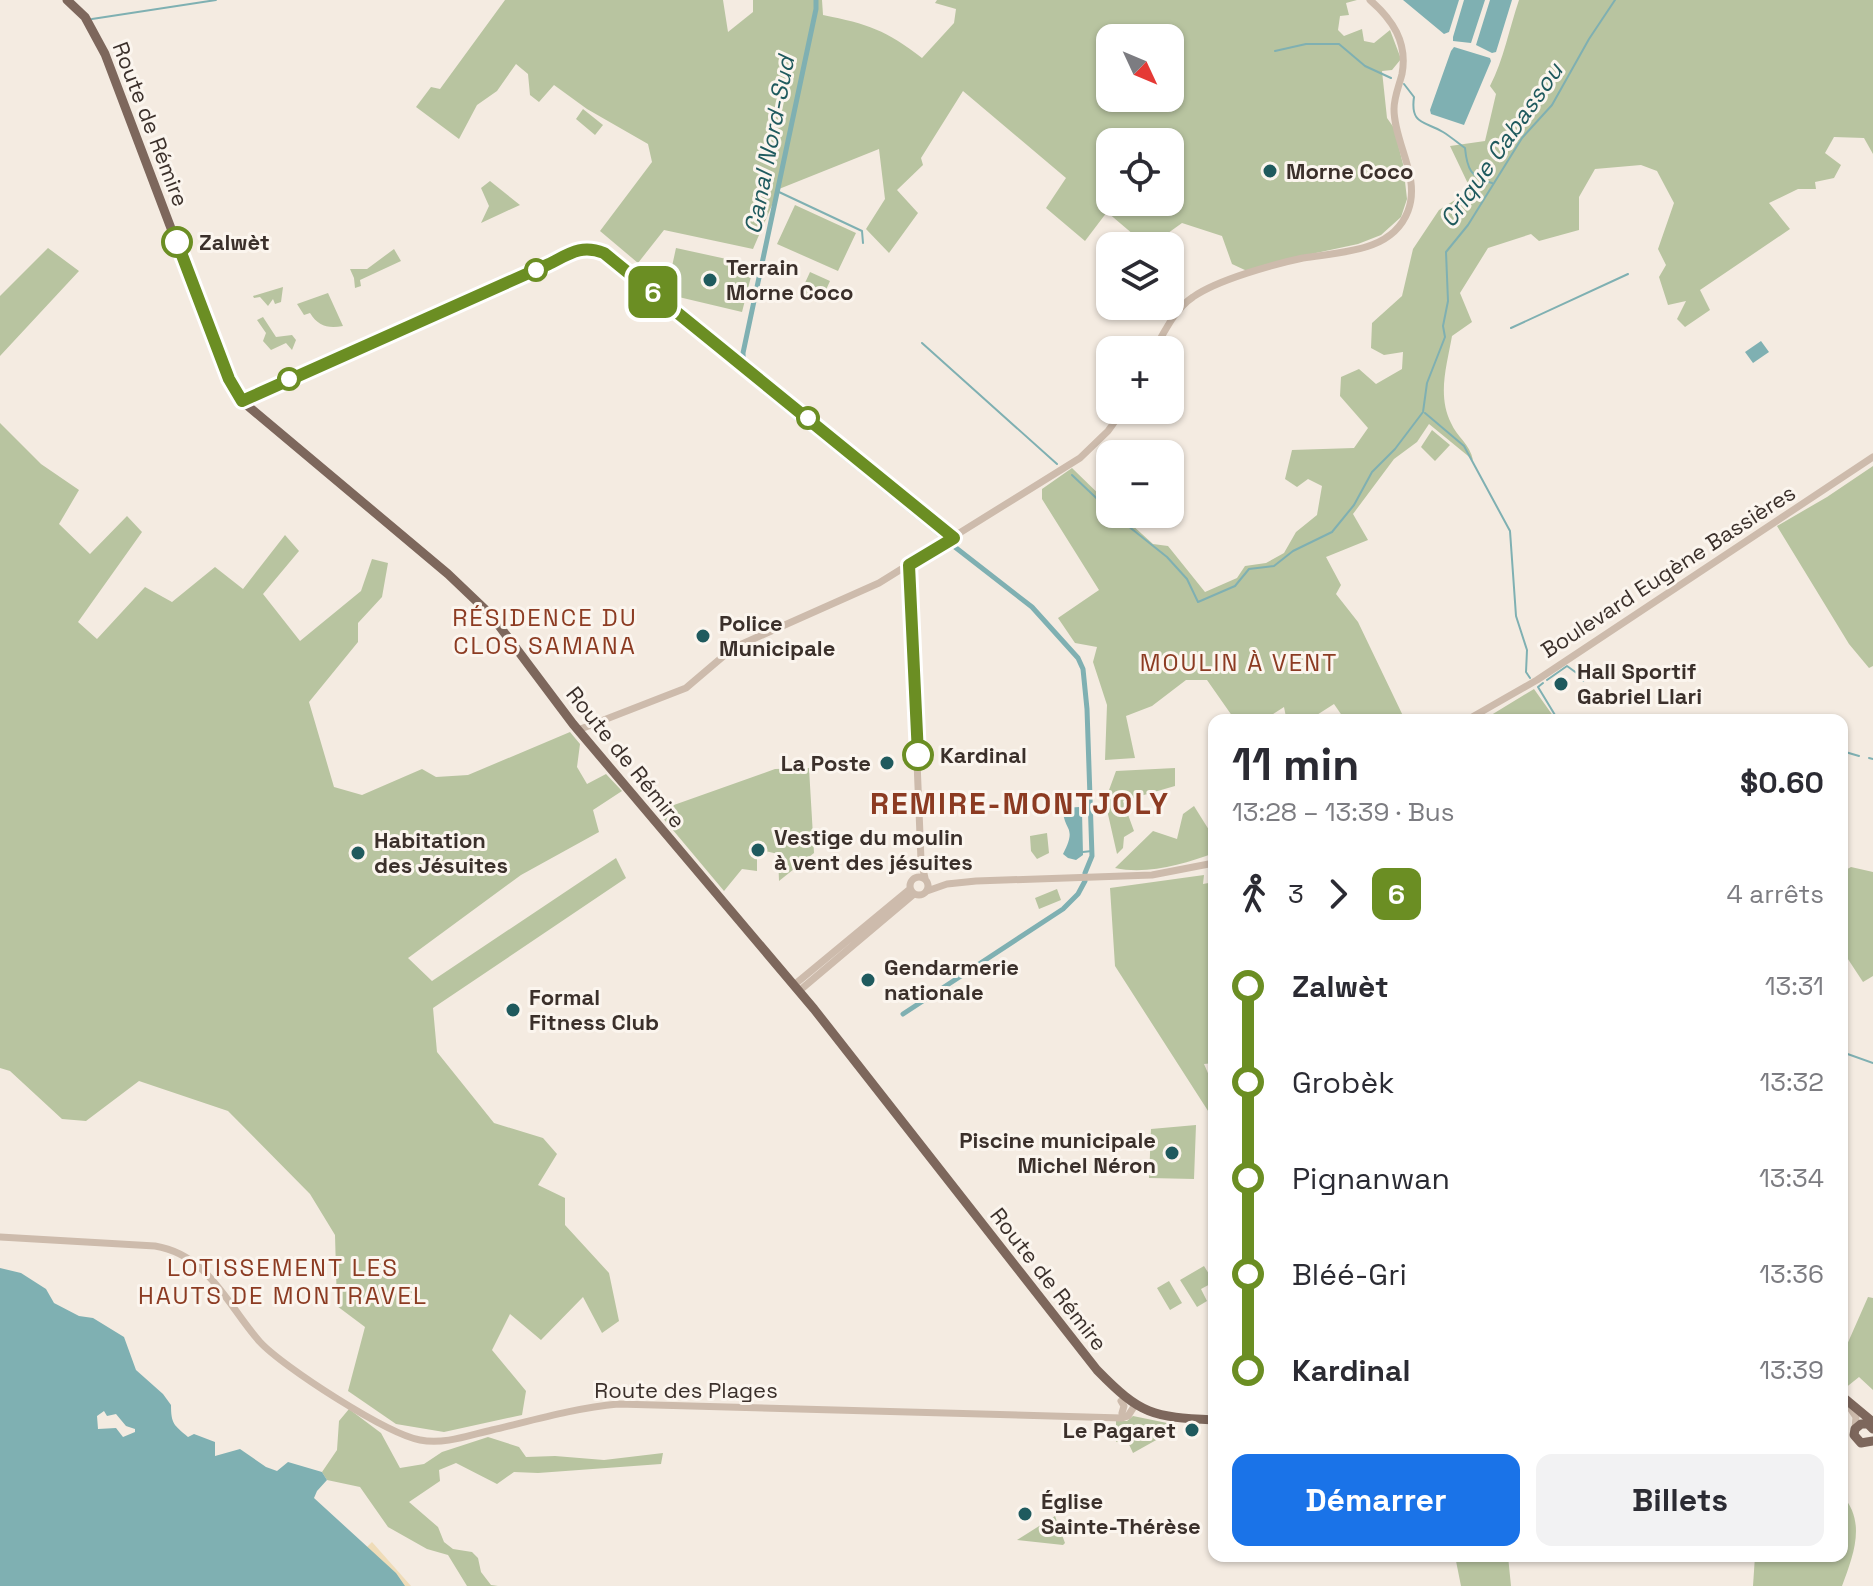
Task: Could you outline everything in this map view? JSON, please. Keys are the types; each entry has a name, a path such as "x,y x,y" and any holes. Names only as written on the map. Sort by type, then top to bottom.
{"main road":[{"name":"Route de Rémire","path":"67,0 85,17 105,54 235,391 251,409 481,603 578,730 796,988 1121,1401 1164,1420 1208,1420"},
{"name":"Route de Rémire","path":"1097,1370 1134,1407"},
{"path":"1848,1402 1871,1425"},
{"path":"1848,1438 1855,1434 1861,1424 1871,1425"},
{"path":"1855,1434 1863,1444 1872,1440"}],"street":[{"path":"1162,336 1176,313 1194,296 1261,270 1301,259 1369,247 1381,242 1401,223 1411,198 1407,165 1394,113 1403,52 1394,25 1370,0"},
{"path":"578,730 686,688 733,648 879,583 1080,458 1113,424"},
{"name":"Boulevard Eugène Bassières","path":"1479,714 1537,680 1873,457"},
{"path":"909,565 921,860 927,883 920,895 912,891"},
{"path":"912,891 910,882 921,860"},
{"path":"914,877 927,883 947,884 1000,879 1152,875 1208,864"},
{"path":"796,988 912,891"},
{"name":"Route des Plages","path":"0,1237 155,1246 180,1252 201,1267 273,1354 381,1424 419,1440 435,1442 458,1438 579,1409 618,1404 1111,1418 1125,1418 1134,1407"},
{"path":"1121,1401 1124,1406 1122,1413"},
{"path":"1848,1405 1856,1417 1855,1434"},
{"name":"Route des Plages","path":"1111,1418 1134,1407"}],"green space":[{"path":"505,0 723,0 728,32 753,12 753,0 822,0 823,15 876,29 922,58 954,23 956,9 935,3 937,0 1357,0 1346,3 1349,15 1340,16 1338,30 1344,36 1362,29 1364,41 1374,43 1390,30 1401,59 1392,70 1382,71 1387,118 1394,128 1403,164 1407,199 1401,217 1381,235 1358,244 1247,271 1232,264 1222,236 1182,223 1170,232 1130,232 1112,216 1184,216 1184,128 1096,128 1096,216 1104,216 1085,241 1046,208 1066,178 963,91 921,158 923,165 897,190 918,213 889,253 866,229 885,199 879,149 779,189 753,249 664,230 638,263 600,231 652,162 648,144 587,109 554,85 539,102 530,95 528,74 516,64 497,91 477,105 459,139 416,107 431,87 440,89"},
{"path":"1519,0 1873,0 1873,154 1864,138 1834,137 1825,153 1841,165 1834,178 1815,182 1816,189 1798,189 1769,203 1790,229 1700,290 1710,310 1685,327 1677,319 1686,301 1668,305 1659,277 1666,265 1658,249 1674,203 1657,171 1641,165 1595,169 1579,197 1579,230 1539,241 1531,234 1488,248 1460,293 1472,322 1452,336 1444,380 1447,412 1473,460 1429,424 1417,442 1394,459 1353,514 1368,540 1326,557 1341,585 1336,594 1358,622 1402,714 1341,714 1334,704 1318,714 1285,714 1284,707 1273,714 1231,714 1207,680 1186,680 1152,706 1126,716 1135,758 1105,760 1107,705 1093,662 1097,647 1075,643 1058,618 1099,590 1042,499 1042,489 1072,468 1096,491 1096,528 1135,528 1153,544 1168,546 1205,592 1237,578 1245,566 1266,563 1284,553 1296,532 1317,515 1322,486 1308,479 1297,487 1285,479 1292,450 1354,448 1368,428 1340,396 1341,377 1359,369 1376,384 1402,369 1403,352 1384,355 1371,348 1372,323 1402,296 1413,249 1439,210 1471,190 1450,146 1485,141 1496,94 1490,86"},
{"path":"583,109 603,125 595,135 576,119"},
{"path":"490,181 520,205 481,223 489,206 481,188"},
{"path":"795,205 856,233 838,271 777,244"},
{"path":"48,248 79,271 0,356 0,296"},
{"name":"Terrain Morne Coco","path":"676,248 754,265 742,312 666,294"},
{"path":"394,249 401,261 360,280 361,286 355,288 350,269 367,269"},
{"path":"810,272 830,281 820,303 800,294"},
{"path":"283,287 281,302 275,304 273,299 268,306 260,297 253,296"},
{"path":"328,293 343,326 324,326 310,313 304,315 297,304"},
{"path":"263,317 276,337 292,335 296,340 292,350 286,343 271,350 263,341 266,333 257,320"},
{"path":"0,423 41,464 79,490 59,524 90,554 127,516 142,532 78,622 97,639 145,587 172,602 215,567 243,589 285,535 299,551 263,594 300,641 361,591 372,559 388,563 382,597 358,623 358,642 309,702 334,787 362,795 422,769 436,777 468,775 570,732 580,744 577,767 587,784 606,774 622,791 593,810 599,832 521,875 408,958 432,981 616,858 626,878 433,1008 437,1052 494,1123 543,1138 557,1154 538,1185 565,1198 565,1225 609,1273 619,1321 602,1333 583,1297 541,1340 510,1314 492,1350 526,1391 522,1415 444,1432 396,1424 348,1391 365,1327 337,1306 335,1235 310,1194 228,1111 139,1081 86,1121 62,1119 10,1071 0,1068"},
{"path":"1432,430 1450,445 1435,461 1421,447"},
{"path":"1873,466 1873,666 1869,668 1849,644 1777,526"},
{"path":"1534,689 1552,714 1493,714"},
{"path":"809,768 814,853 779,881 778,854 757,849 757,871 742,869 724,891 657,811 775,769"},
{"path":"1175,768 1175,786 1123,801 1134,831 1124,837 1123,848 1117,854 1105,801 1116,771"},
{"path":"1194,806 1208,828 1208,855 1153,869 1115,868 1153,831 1177,839 1183,814"},
{"path":"1047,833 1049,853 1037,859 1031,851 1030,836"},
{"path":"1848,869 1873,872 1873,976 1863,982 1848,959"},
{"path":"1204,875 1203,884 1208,883 1208,1064 1204,1064 1208,1073 1208,1111 1115,966 1110,888"},
{"path":"1057,889 1061,900 1039,909 1035,898"},
{"name":"Piscine municipale Michel Néron","path":"1196,1125 1194,1179 1149,1178 1151,1129"},
{"path":"1204,1266 1208,1272 1208,1285 1201,1289 1207,1301 1197,1307 1180,1280"},
{"path":"1169,1281 1182,1303 1170,1310 1157,1288"},
{"path":"1868,1297 1873,1298 1873,1390 1859,1377 1848,1386 1848,1342"},
{"path":"349,1409 381,1433 400,1468 424,1464 442,1452 488,1437 519,1447 526,1457 604,1460 663,1453 661,1464 514,1472 497,1484 456,1463 439,1470 440,1481 409,1502 438,1527 444,1542 453,1549 472,1552 478,1558 481,1572 491,1585 498,1586 467,1586 448,1555 427,1549 388,1527 360,1487 327,1480 322,1472 337,1450 339,1421"},
{"path":"1133,1416 1167,1423 1167,1434 1133,1453 1126,1438 1116,1442 1116,1421 1127,1421"},
{"path":"1848,1502 1854,1516 1856,1539 1842,1586 1753,1586 1755,1562 1848,1562"},
{"path":"1055,1516 1065,1543 1063,1545 1017,1540"},
{"path":"1456,1562 1509,1562 1511,1586 1461,1586"}],"sand":[{"path":"372,1542 411,1586 394,1586 367,1547"}],"water":[{"path":"1403,0 1459,0 1449,32 1444,34"},
{"path":"1464,0 1485,0 1471,43 1453,41"},
{"path":"1490,0 1512,0 1496,52 1492,53 1476,45"},
{"path":"1454,47 1490,58 1491,61 1464,125 1431,114 1430,110"},
{"path":"1761,341 1769,352 1753,363 1745,352"},
{"path":"1079,807 1082,811 1083,855 1076,860 1063,854 1070,833 1063,808"},
{"path":"0,1268 21,1273 46,1289 54,1303 79,1316 93,1318 124,1337 136,1370 171,1405 176,1427 188,1437 194,1434 215,1442 215,1456 240,1449 277,1471 288,1462 322,1472 327,1480 314,1498 396,1573 405,1586 0,1586","holes":["104,1411 107,1416 116,1414 135,1432 123,1437 116,1428 98,1429 97,1416"]}],"waterway":[{"path":"92,19 216,0"},
{"name":"Canal Nord-Sud","path":"816,0 743,353 744,367 754,383 944,538"},
{"name":"Crique Cabassou","path":"1131,528 1167,557 1187,579 1198,602 1235,586 1249,569 1274,566 1293,551 1332,532 1354,505 1372,472 1395,449 1423,412 1427,383 1445,337 1443,326 1448,301 1446,252 1468,225 1522,138 1552,105 1615,0"},
{"path":"1275,51 1306,44 1339,44 1365,66 1391,78"},
{"path":"1404,84 1414,97 1414,113 1420,121 1443,132 1465,148 1471,172 1492,183"},
{"path":"779,192 862,231 863,243"},
{"path":"1511,328 1628,274"},
{"path":"922,343 1057,464"},
{"path":"1425,413 1464,446 1510,531 1516,616 1527,650 1526,672 1530,678"},
{"name":"Crique Cabassou","path":"1072,475 1096,498"},
{"name":"Canal Nord-Sud","path":"951,544 1032,607 1078,658 1083,669 1092,856 1085,873"},
{"path":"1547,680 1567,666 1578,674"},
{"path":"1580,677 1583,681"},
{"path":"1543,683 1538,687 1554,714"},
{"path":"1848,753 1859,756"},
{"path":"1869,758 1873,759"},
{"path":"1083,852 1092,851"},
{"name":"Canal Nord-Sud","path":"903,1014 1063,909 1078,894 1085,881"},
{"path":"1848,1054 1873,1063"}],"bus line":[{"name":"6","path":"177,242 229,379 242,401 571,252 586,247 604,253 954,538 909,565 918,755"}],"place":[{"name":"Morne Coco","path":"1270,171"},
{"name":"Zalwèt","path":"177,242"},
{"name":"Terrain Morne Coco","path":"710,280"},
{"name":"Police Municipale","path":"703,636"},
{"name":"Hall Sportif Gabriel Llari","path":"1561,684"},
{"name":"Kardinal","path":"918,755"},
{"name":"La Poste","path":"887,763"},
{"name":"Vestige du moulin à vent des jésuites","path":"758,850"},
{"name":"Habitation des Jésuites","path":"358,853"},
{"name":"Gendarmerie nationale","path":"868,980"},
{"name":"Formal Fitness Club","path":"513,1010"},
{"name":"Piscine municipale Michel Néron","path":"1172,1153"},
{"name":"Le Pagaret","path":"1192,1430"},
{"name":"Église Sainte-Thérèse","path":"1025,1514"}],"district":[{"name":"RÉSIDENCE DU CLOS SAMANA","path":"545,631"},
{"name":"MOULIN À VENT","path":"1239,662"},
{"name":"REMIRE-MONTJOLY","path":"1020,803"},
{"name":"LOTISSEMENT LES HAUTS DE MONTRAVEL","path":"283,1281"}]}
